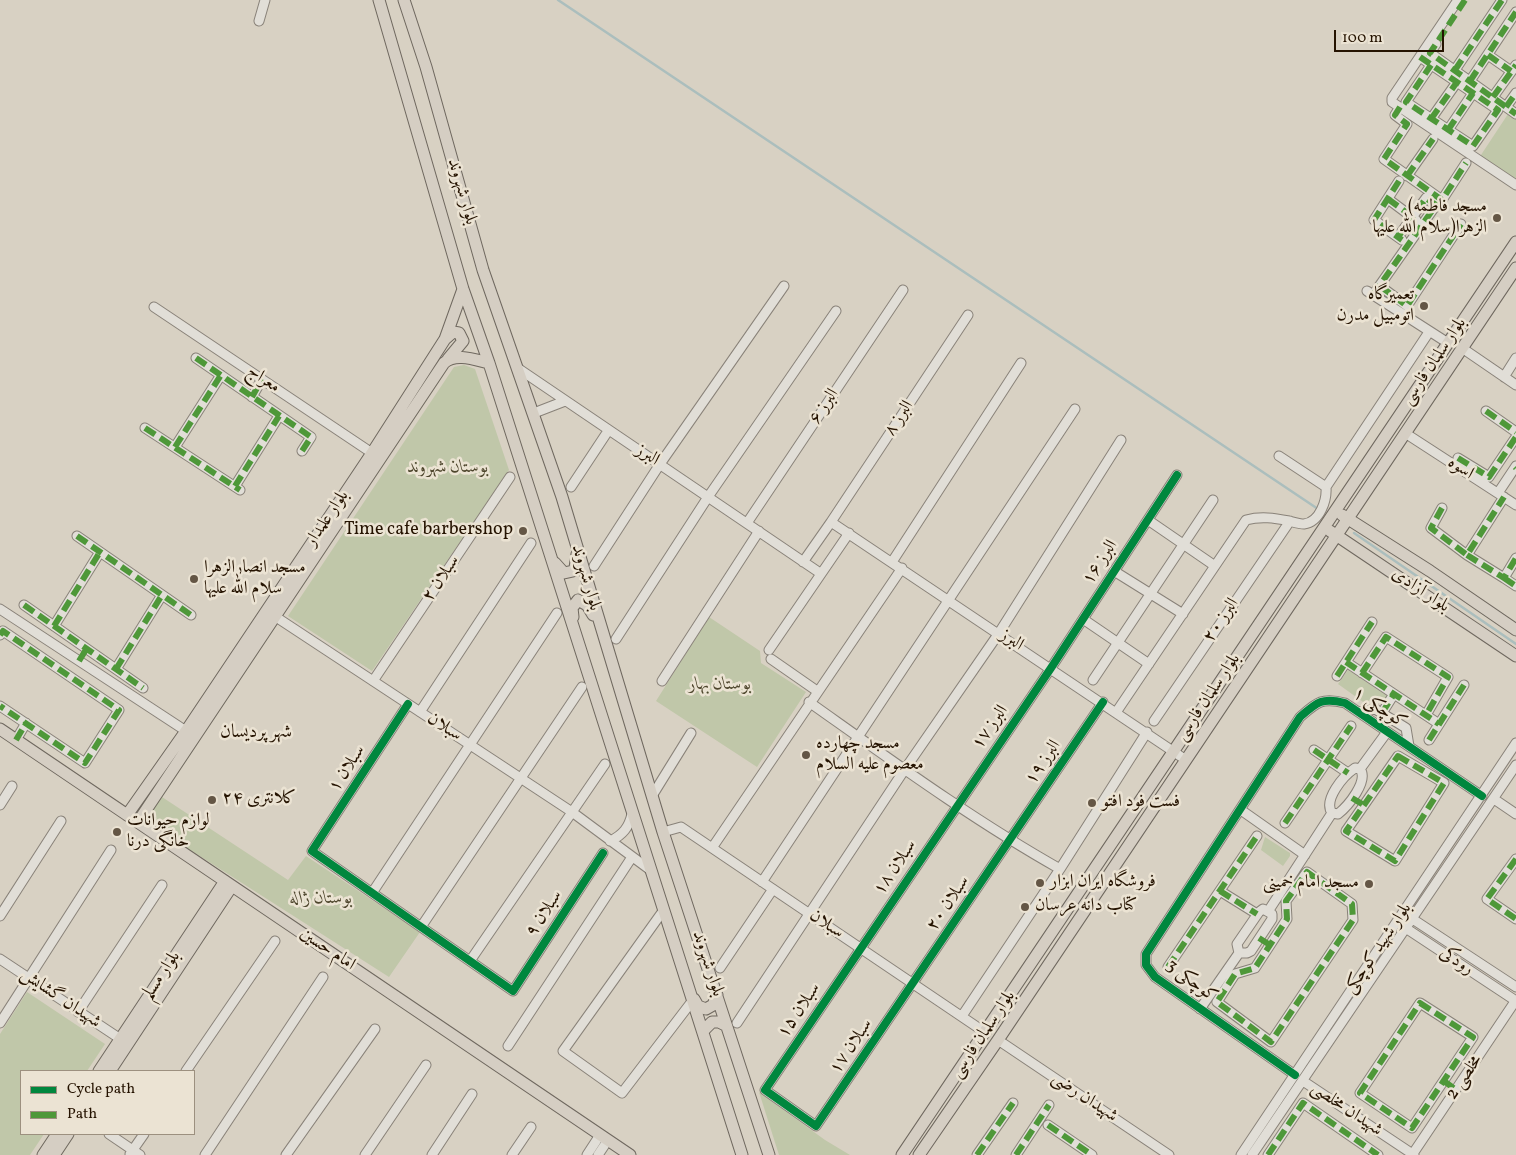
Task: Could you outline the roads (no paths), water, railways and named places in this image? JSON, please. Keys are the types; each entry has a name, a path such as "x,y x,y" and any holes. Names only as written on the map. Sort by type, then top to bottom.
{"main road":[{"name":"بلوار شهروند","path":"379,0 462,289 490,363 742,1155"},
{"name":"بلوار شهروند","path":"404,0 426,67 483,270 562,496 663,832 769,1155"},
{"name":"بلوار سلمان فارسی","path":"902,1155 986,1033 1172,751 1516,242"},
{"name":"بلوار سلمان فارسی","path":"919,1155 1516,268"},
{"name":"بلوار علمدار","path":"127,815 186,731 372,453 445,339 462,289"},
{"name":"بلوار علمدار","path":"138,822 448,359 464,341 459,333 453,332 445,339"},
{"path":"448,359 462,358 490,363"},
{"path":"1354,481 1367,489"},
{"name":"بلوار آزادی","path":"1335,510 1430,571 1516,630"},
{"name":"بلوار آزادی","path":"1324,527 1516,656"},
{"path":"552,557 564,573 569,573 575,568 577,549"},
{"path":"1303,559 1316,567"},
{"path":"574,628 572,608 578,600 587,605 600,627"},
{"path":"266,611 276,617"},
{"name":"امام حسین","path":"0,729 630,1155"},
{"name":"بلوار مسلم","path":"100,1070 124,1042 229,884"},
{"path":"692,998 698,1006 706,1009 713,1005 717,995"},
{"path":"703,1031 707,1024 712,1022 719,1022 725,1025"},
{"name":"بلوار مسلم","path":"110,1070 124,1042"},
{"path":"43,1155 57,1135"},
{"path":"54,1155 67,1135"}],"street":[{"path":"260,21 265,0"},
{"path":"1458,0 1392,102 1516,185"},
{"path":"1465,0 1430,53 1516,114"},
{"path":"1456,70 1502,0"},
{"path":"1470,81 1516,12"},
{"path":"1488,54 1514,68 1493,97"},
{"path":"1420,57 1498,110 1473,146 1406,102 1431,65"},
{"path":"1431,119 1457,82"},
{"path":"1448,130 1473,93"},
{"path":"1506,107 1516,93"},
{"path":"1400,107 1396,115 1408,124 1384,159 1403,179 1442,200 1466,163"},
{"path":"1408,244 1374,220 1433,139"},
{"path":"1398,237 1426,198 1436,205 1380,286 1370,293 1448,343"},
{"path":"1388,199 1423,224"},
{"path":"1380,286 1406,306 1461,224"},
{"path":"594,566 660,464 784,286"},
{"name":"البرز ۶","path":"747,523 903,290"},
{"name":"معراج","path":"154,307 372,453"},
{"path":"616,639 708,497 836,311"},
{"name":"البرز ۸","path":"831,522 968,315"},
{"path":"1117,711 1246,520 1259,517 1304,524 1314,520 1326,497 1326,487 1429,332"},
{"path":"1462,348 1516,385"},
{"path":"196,358 311,438 302,450"},
{"path":"1504,377 1516,358"},
{"path":"892,562 1021,363"},
{"name":"البرز","path":"519,369 820,573"},
{"path":"175,448 221,375"},
{"path":"252,397 262,379"},
{"path":"534,413 565,401"},
{"path":"762,882 950,601 1075,409"},
{"path":"1486,411 1516,432"},
{"path":"145,428 237,488 279,416"},
{"path":"571,487 608,431"},
{"name":"اسوه","path":"1405,433 1516,505"},
{"path":"1458,458 1489,477 1516,437"},
{"path":"737,1023 905,769 999,633 1122,440"},
{"path":"1279,456 1326,487"},
{"path":"1467,555 1516,467"},
{"name":"البرز ۱۶","path":"1051,668 1177,475"},
{"name":"سبلان ۲","path":"373,681 510,477"},
{"path":"1093,680 1213,500"},
{"path":"1442,508 1431,528 1467,555 1516,586"},
{"path":"1148,520 1215,566"},
{"name":"البرز ۲۰","path":"1154,721 1290,521"},
{"path":"803,562 831,522"},
{"name":"البرز","path":"831,522 1117,711 1186,760"},
{"path":"662,681 759,531"},
{"path":"817,691 770,654 820,573 849,533"},
{"path":"77,536 191,615"},
{"path":"420,712 530,543"},
{"path":"54,626 100,552"},
{"path":"1504,578 1516,558"},
{"path":"712,848 809,702 902,568"},
{"path":"1114,571 1182,614"},
{"path":"116,669 162,595"},
{"path":"24,605 143,688"},
{"path":"0,609 186,731"},
{"path":"557,613 372,893 470,961 605,764"},
{"name":"سبلان","path":"276,617 572,812 650,869"},
{"path":"1083,619 1149,664"},
{"path":"1337,676 1372,622"},
{"path":"0,635 3,631 119,710 86,763 0,706"},
{"path":"1362,673 1386,637 1448,677 1426,715"},
{"path":"78,660 87,648"},
{"path":"1346,662 1439,724"},
{"name":"البرز ۱۷","path":"956,806 1051,668"},
{"path":"1429,740 1464,685"},
{"path":"421,927 582,687"},
{"path":"1382,713 1394,694"},
{"name":"کوچکی ۱","path":"1241,810 1300,717 1315,704 1329,698 1345,703 1482,796"},
{"path":"809,702 956,806 1010,841 1060,869"},
{"name":"البرز ۱۹","path":"1010,841 1103,702"},
{"name":"سبلان ۱","path":"372,893 312,851 408,704"},
{"path":"1359,712 1375,709 1406,728 1409,746"},
{"path":"16,740 26,724"},
{"path":"1285,823 1351,726"},
{"path":"962,1016 1060,869 1147,732"},
{"path":"1360,769 1387,732"},
{"path":"652,796 691,733"},
{"name":"بلوار شهید کوچکی","path":"1241,1155 1516,743"},
{"path":"1314,750 1348,773"},
{"path":"1398,756 1444,783 1395,861 1346,831 1364,805 1398,756"},
{"name":"بلوار شهید کوچکی","path":"1252,1155 1516,765"},
{"path":"1355,768 1360,769 1364,774 1364,780 1344,809 1338,814 1332,813 1328,808 1328,802 1348,773 1355,768"},
{"path":"0,805 12,786"},
{"path":"1352,798 1364,805"},
{"path":"1494,799 1516,814"},
{"name":"سبلان ۱۸","path":"860,948 956,806"},
{"path":"1241,810 1305,855"},
{"name":"کوچکی 3","path":"1241,810 1146,954 1146,965 1155,977 1295,1075"},
{"path":"1269,910 1332,813"},
{"path":"610,841 623,834 632,814"},
{"path":"0,916 61,821"},
{"name":"سبلان","path":"663,832 681,828 986,1033"},
{"path":"1168,968 1257,836"},
{"name":"سبلان ۲۰","path":"913,984 1010,841"},
{"path":"0,1023 111,850"},
{"name":"سبلان ۹","path":"470,961 513,991 603,853"},
{"path":"508,1046 632,857"},
{"path":"1516,859 1487,899 1516,918"},
{"path":"1307,872 1352,904 1353,920 1271,1042 1217,1002 1235,974 1255,968 1270,945 1287,919 1286,902 1307,872"},
{"path":"78,1012 162,885"},
{"path":"720,968 773,889"},
{"path":"1220,891 1257,914"},
{"path":"1414,897 1413,903 1417,906 1424,903"},
{"path":"1240,953 1237,944 1257,914 1264,909 1269,910"},
{"path":"1240,953 1247,954 1250,951 1272,919 1272,914 1269,910"},
{"path":"663,911 563,1051 620,1091 624,1091 692,998"},
{"name":"رودکی","path":"1403,913 1516,987"},
{"name":"رودکی","path":"1397,923 1516,1000"},
{"path":"1388,936 1394,933 1398,936 1397,942"},
{"path":"1259,938 1270,945"},
{"path":"187,1070 275,941"},
{"name":"سبلان ۱۵","path":"816,1126 765,1090 860,948"},
{"path":"1200,1009 1240,953"},
{"name":"شهیدان گشایش","path":"0,959 124,1042"},
{"path":"204,1155 323,977"},
{"path":"1496,988 1501,989 1504,987 1503,979"},
{"name":"سبلان ۱۷","path":"816,1126 913,984"},
{"name":"مخلصی 2","path":"1413,1155 1516,1000"},
{"path":"1420,1003 1473,1037 1444,1081 1412,1128 1360,1093 1420,1003"},
{"path":"286,1155 375,1029"},
{"name":"شهیدان رضی","path":"998,1040 1169,1155"},
{"path":"365,1155 426,1066"},
{"name":"شهیدان مخلصی","path":"1303,1081 1413,1155"},
{"path":"1444,1081 1456,1090"},
{"path":"432,1155 472,1094"},
{"path":"1268,1155 1303,1103 1378,1155"},
{"path":"977,1155 1012,1104"},
{"path":"1016,1155 1049,1105"},
{"path":"1048,1125 1092,1155"},
{"path":"512,1155 531,1127"},
{"path":"110,1135 134,1153 143,1135"},
{"path":"587,1155 604,1138"},
{"path":"598,1155 604,1138"}],"waterway":[{"path":"558,0 1318,509"},
{"path":"1354,533 1516,644"}],"place":[{"name":"(مسجد فاطمه الزهرا(سلام الله علیها","path":"1497,218"},
{"name":"تعمیرگاه اتومبیل مدرن","path":"1424,306"},
{"name":"Time cafe barbershop","path":"523,531"},
{"name":"مسجد انصارالزهرا سلام الله علیها","path":"194,579"},
{"name":"مسجد چهارده معصوم علیه السلام","path":"806,755"},
{"name":"کلانتری ۲۴","path":"212,800"},
{"name":"فست فود افتو","path":"1092,803"},
{"name":"لوازم حیوانات خانگی درنا","path":"117,832"},
{"name":"فروشگاه ایران ابزار","path":"1040,883"},
{"name":"مسجد امام خمینی","path":"1369,884"},
{"name":"کتاب دانه عرسان","path":"1025,907"}],"district":[{"name":"شهر پردیسان","path":"256,734"}],"park label":[{"name":"بوستان شهروند","path":"448,469"},
{"name":"بوستان بهار","path":"720,686"},
{"name":"بوستان ژاله","path":"321,900"}]}
